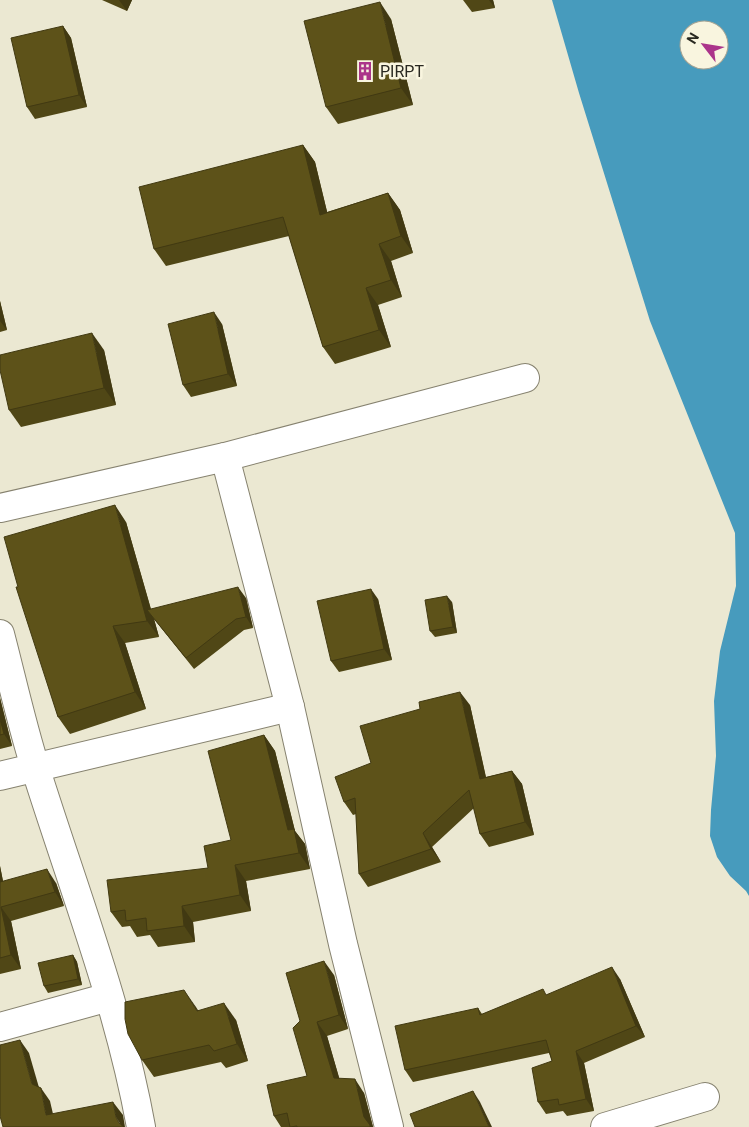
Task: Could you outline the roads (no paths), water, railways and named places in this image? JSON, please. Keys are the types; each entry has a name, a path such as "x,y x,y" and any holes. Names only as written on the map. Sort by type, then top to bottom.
{"street":[{"path":"0,508 224,457 525,378"},
{"path":"224,457 290,706 343,944 389,1127"},
{"path":"0,634 35,767 109,997 141,1127"},
{"path":"0,776 290,706"},
{"path":"0,1027 109,997"},
{"path":"605,1127 706,1097"}],"water":[{"path":"552,0 749,0 749,896 730,876 717,857 710,836 716,756 714,701 720,651 736,586 735,533 650,321"}],"place":[{"name":"PIRPT","path":"365,71"}]}
